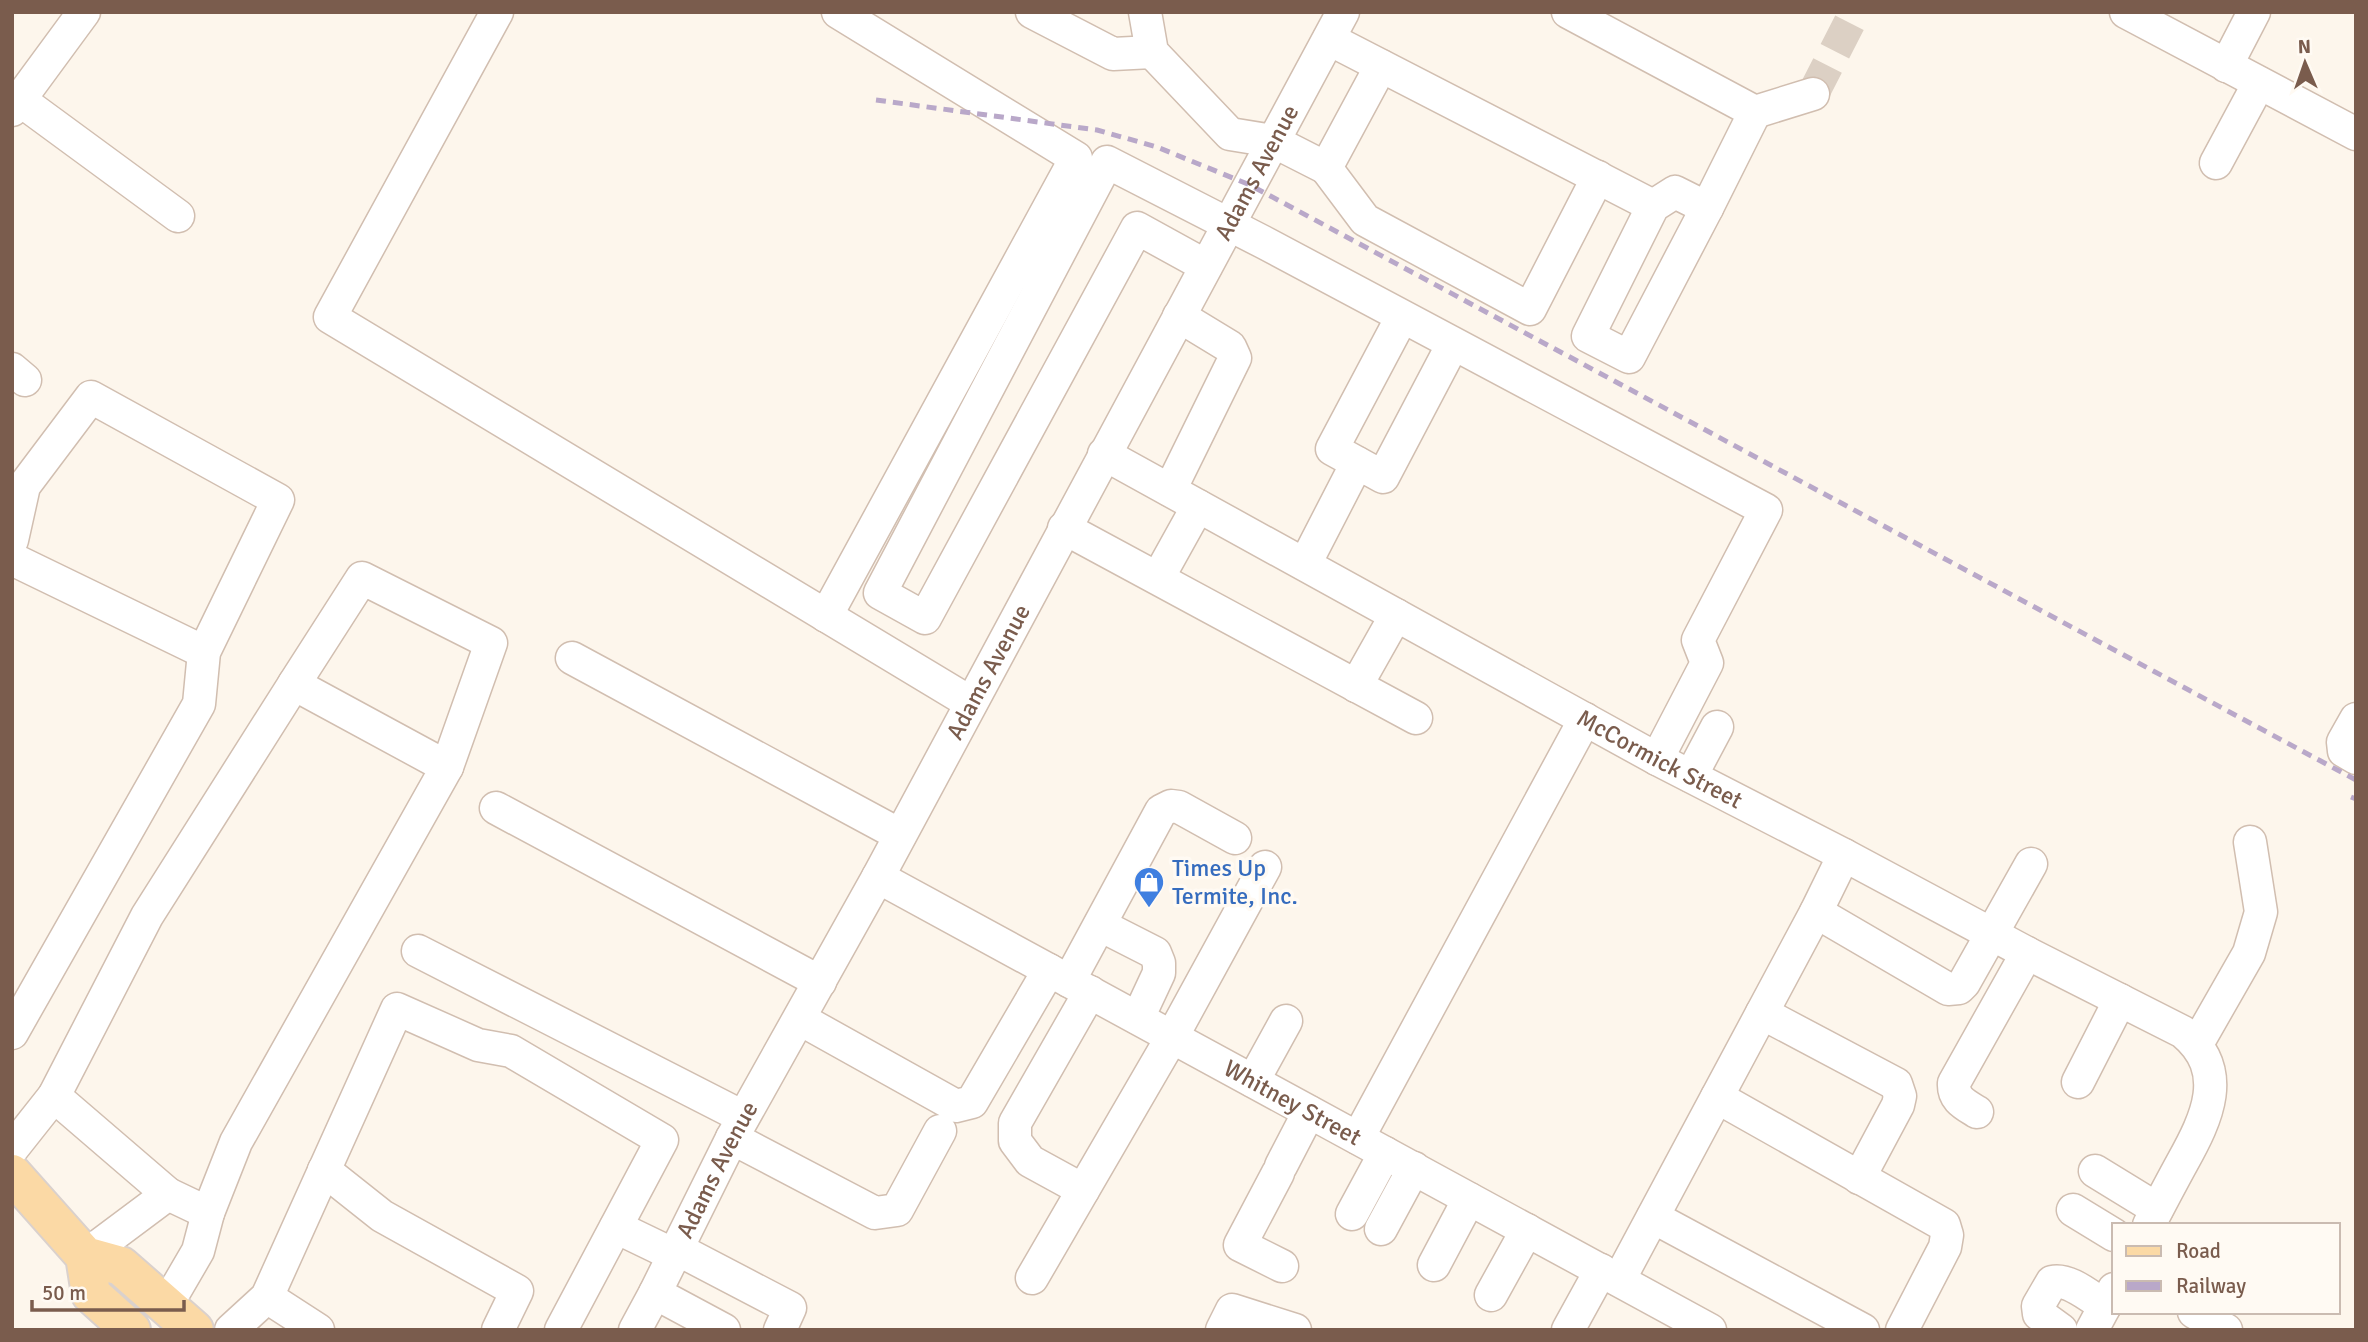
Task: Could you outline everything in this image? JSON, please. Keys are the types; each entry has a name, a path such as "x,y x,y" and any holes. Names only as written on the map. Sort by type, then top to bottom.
{"main road":[{"path":"12,1174 85,1256 91,1294 131,1330"},
{"path":"85,1256 121,1266 180,1318"}],"street":[{"path":"84,12 16,105 178,216"},
{"path":"497,12 330,317 971,703"},
{"path":"826,616 1076,158 838,12"},
{"path":"1032,12 1113,54 1152,51"},
{"path":"1145,12 1152,51 1230,134 1273,141 1326,168 1365,220 1530,309 1598,177"},
{"path":"1568,12 1755,112 1813,94"},
{"path":"2126,12 2356,134"},
{"path":"2226,66 2254,12"},
{"path":"1336,25 1381,66 1653,205"},
{"name":"Adams Avenue","path":"635,1330 737,1128 878,877 1336,25"},
{"path":"1326,168 1381,66"},
{"path":"2216,163 2259,83"},
{"path":"1707,208 1675,191 1653,205 1588,336 1629,358 1707,208 1755,112"},
{"path":"1206,266 1137,228 925,618 880,593 1107,162 1229,224 1766,510 1698,640 1707,663 1657,759"},
{"path":"1170,490 1235,358 1230,347 1179,316"},
{"path":"1402,317 1332,449 1383,477 1453,344"},
{"path":"12,540 24,485 91,397 278,500 204,652 199,704 12,1034"},
{"name":"McCormick Street","path":"1104,454 1657,759 2183,1032 2203,1055"},
{"path":"1305,564 1357,463"},
{"path":"1158,578 1198,506"},
{"path":"1064,528 1416,718"},
{"path":"12,559 204,652"},
{"path":"12,1149 54,1096 147,916 362,578 491,643 447,767 236,1142 208,1213 180,1318"},
{"path":"1356,686 1396,615"},
{"path":"572,658 900,835"},
{"path":"294,684 447,767"},
{"path":"1358,1138 1585,719"},
{"path":"2356,719 2343,742 2344,751 2356,758"},
{"path":"1691,776 1717,727"},
{"path":"1083,1190 1030,1161 1015,1141 1015,1123 1069,981 1161,811 1171,806 1179,807 1235,838"},
{"path":"496,808 820,982"},
{"path":"2095,1171 2153,1217 2203,1124 2210,1099 2203,1055 2249,953 2261,912 2250,842"},
{"path":"1568,1330 1653,1217 1844,855"},
{"path":"1816,912 1948,989 1959,988 2031,864"},
{"path":"1032,1278 1172,1037 1265,867"},
{"name":"Whitney Street","path":"878,877 1610,1275 1670,1320 1710,1330"},
{"path":"1100,925 1155,953 1160,973 1138,1018"},
{"path":"418,951 737,1128 875,1213 897,1210 940,1131"},
{"path":"1976,1112 1959,1100 1954,1083 2027,953"},
{"path":"800,1019 956,1106 966,1105 972,1102 1069,981"},
{"path":"2078,1082 2120,1000"},
{"path":"231,1330 267,1297 397,1009 478,1045 510,1051 662,1140 561,1330"},
{"path":"1762,1013 1896,1084 1900,1096 1898,1105 1859,1178"},
{"path":"1252,1081 1286,1021"},
{"path":"54,1096 168,1194 208,1213"},
{"path":"1717,1097 1944,1225 1947,1235 1945,1247 1902,1330"},
{"path":"1282,1266 1240,1245 1310,1112"},
{"path":"1352,1214 1385,1153"},
{"path":"1381,1229 1414,1168"},
{"path":"324,1170 382,1216 517,1291 498,1330"},
{"path":"85,1256 168,1194"},
{"path":"1434,1265 1469,1199"},
{"path":"2073,1210 2112,1235"},
{"path":"1653,1217 1863,1330"},
{"path":"616,1227 676,1252 790,1308 780,1330"},
{"path":"1491,1295 1527,1230"},
{"path":"2061,1330 2038,1311 2038,1306 2052,1282 2065,1282 2104,1308"},
{"path":"655,1293 724,1330"},
{"path":"267,1297 318,1330"},
{"path":"1222,1330 1232,1310 1295,1330"},
{"path":"2198,1314 2226,1330"}],"tunnel":[{"path":"1813,94 1855,12"}],"railway":[{"path":"876,100 1097,130 1157,147 1250,185 2356,780"},
{"path":"2351,797 2356,799"}],"place":[{"name":"Times Up Termite, Inc.","path":"1149,909"}]}
